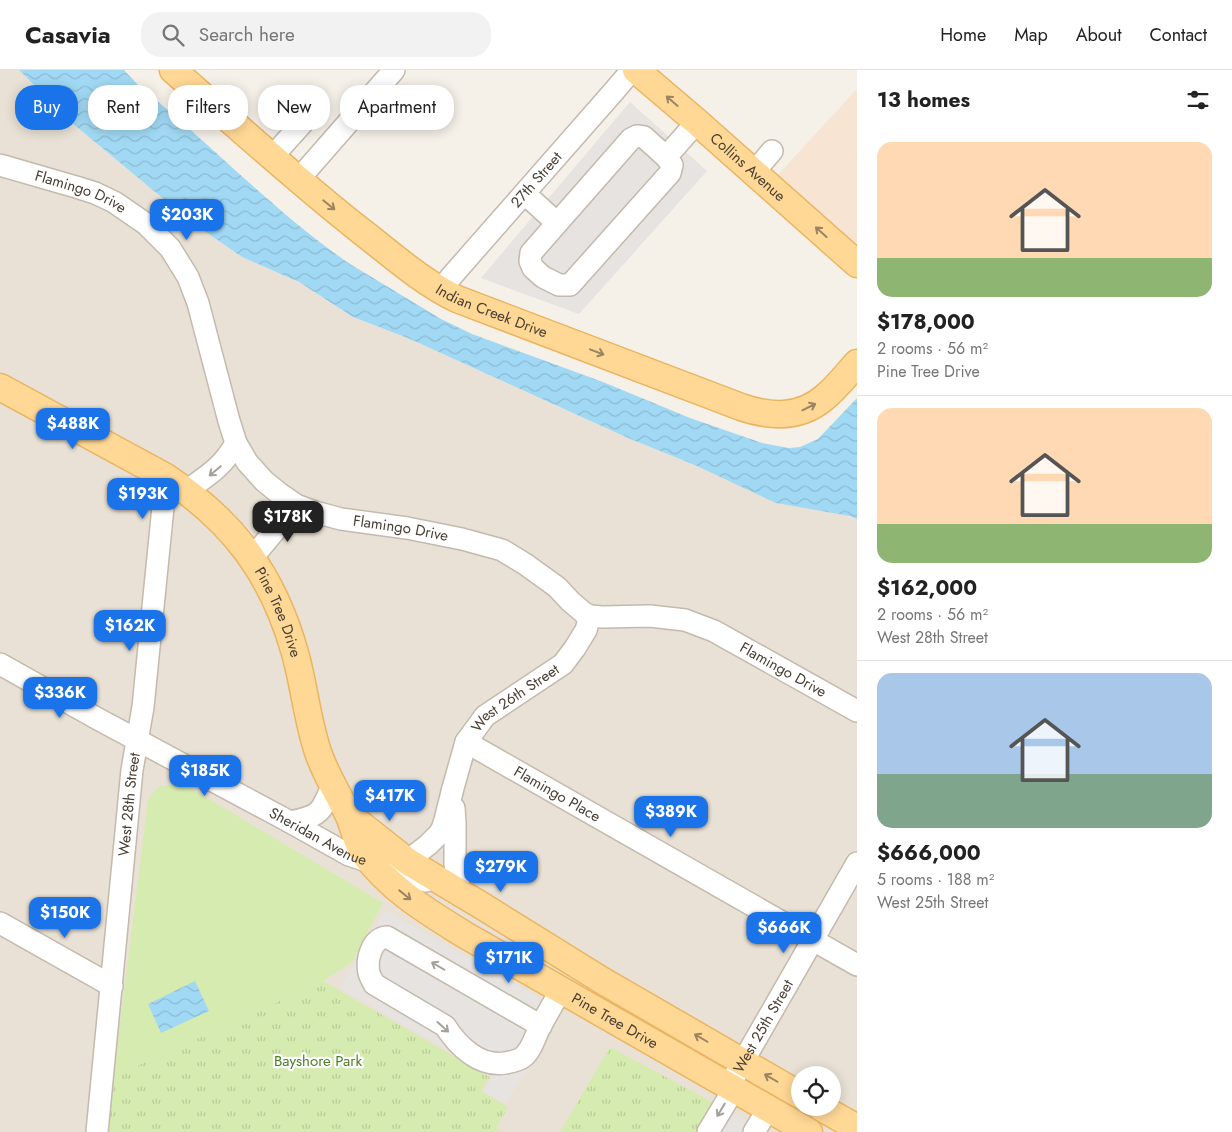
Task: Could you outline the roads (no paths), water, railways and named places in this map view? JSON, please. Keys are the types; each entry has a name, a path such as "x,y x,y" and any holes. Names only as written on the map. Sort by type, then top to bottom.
{"main road":[{"name":"Indian Creek Drive","path":"173,70 298,180 396,259 457,299 758,412 778,415 802,410 822,399 857,362"},
{"name":"Collins Avenue","path":"636,70 857,264"},
{"path":"839,383 857,351"},
{"name":"Pine Tree Drive","path":"0,387 176,484 207,507 224,523 252,558 272,592 290,636 299,668 312,735 324,767 332,786 349,815 360,847 386,879 429,912 466,935 803,1130"},
{"name":"Pine Tree Drive","path":"349,815 384,845 407,861 603,981 791,1090"},
{"path":"836,1116 857,1128"}],"street":[{"path":"298,180 394,70"},
{"name":"27th Street","path":"442,290 450,278 632,70"},
{"path":"666,156 697,122"},
{"path":"272,157 296,130"},
{"path":"637,136 644,137 666,156 672,165 670,173 570,286 559,285 543,277 533,268 530,260 531,253 631,139 637,136"},
{"path":"754,172 772,151"},
{"name":"Flamingo Drive","path":"0,165 95,193 114,202 146,224 170,248 188,277 198,303 226,412 236,443 247,462 264,481 296,505 341,519 408,528 462,539 502,550 557,587 584,613 590,616 650,616 685,620 714,631 857,711"},
{"path":"524,194 557,223"},
{"path":"176,484 212,473 230,454 236,443"},
{"name":"West 28th Street","path":"97,1132 132,770 176,484"},
{"path":"252,558 296,505"},
{"name":"West 26th Street","path":"407,861 439,834 445,820 466,742 485,716 563,664 576,648 586,630 590,616"},
{"name":"Sheridan Avenue","path":"0,664 349,855 460,892"},
{"name":"Flamingo Place","path":"466,742 857,965"},
{"path":"290,822 306,819 318,813 324,806 332,786"},
{"name":"West 26th Street","path":"453,788 455,822 454,864 460,892"},
{"name":"West 25th Street","path":"708,1132 743,1062 857,863"},
{"path":"0,923 112,986"},
{"path":"541,1026 387,937 376,942 371,951 368,962 369,974 374,984 445,1026 452,1037 473,1056 500,1064 512,1062 523,1057 531,1046 561,990"},
{"path":"754,1132 768,1109"}],"water":[{"path":"19,70 124,70 138,85 88,85 88,130 158,130 158,101 168,110 168,130 191,130 269,200 322,244 350,264 441,319 472,334 603,382 690,418 762,443 789,448 800,447 818,439 857,398 857,519 850,516 776,503 410,339 353,317 299,282 242,257 190,221 78,128 78,85 34,85"},
{"path":"195,981 209,1011 161,1033 148,1004"}],"park label":[{"name":"Bayshore Park","path":"318,1061"}]}
